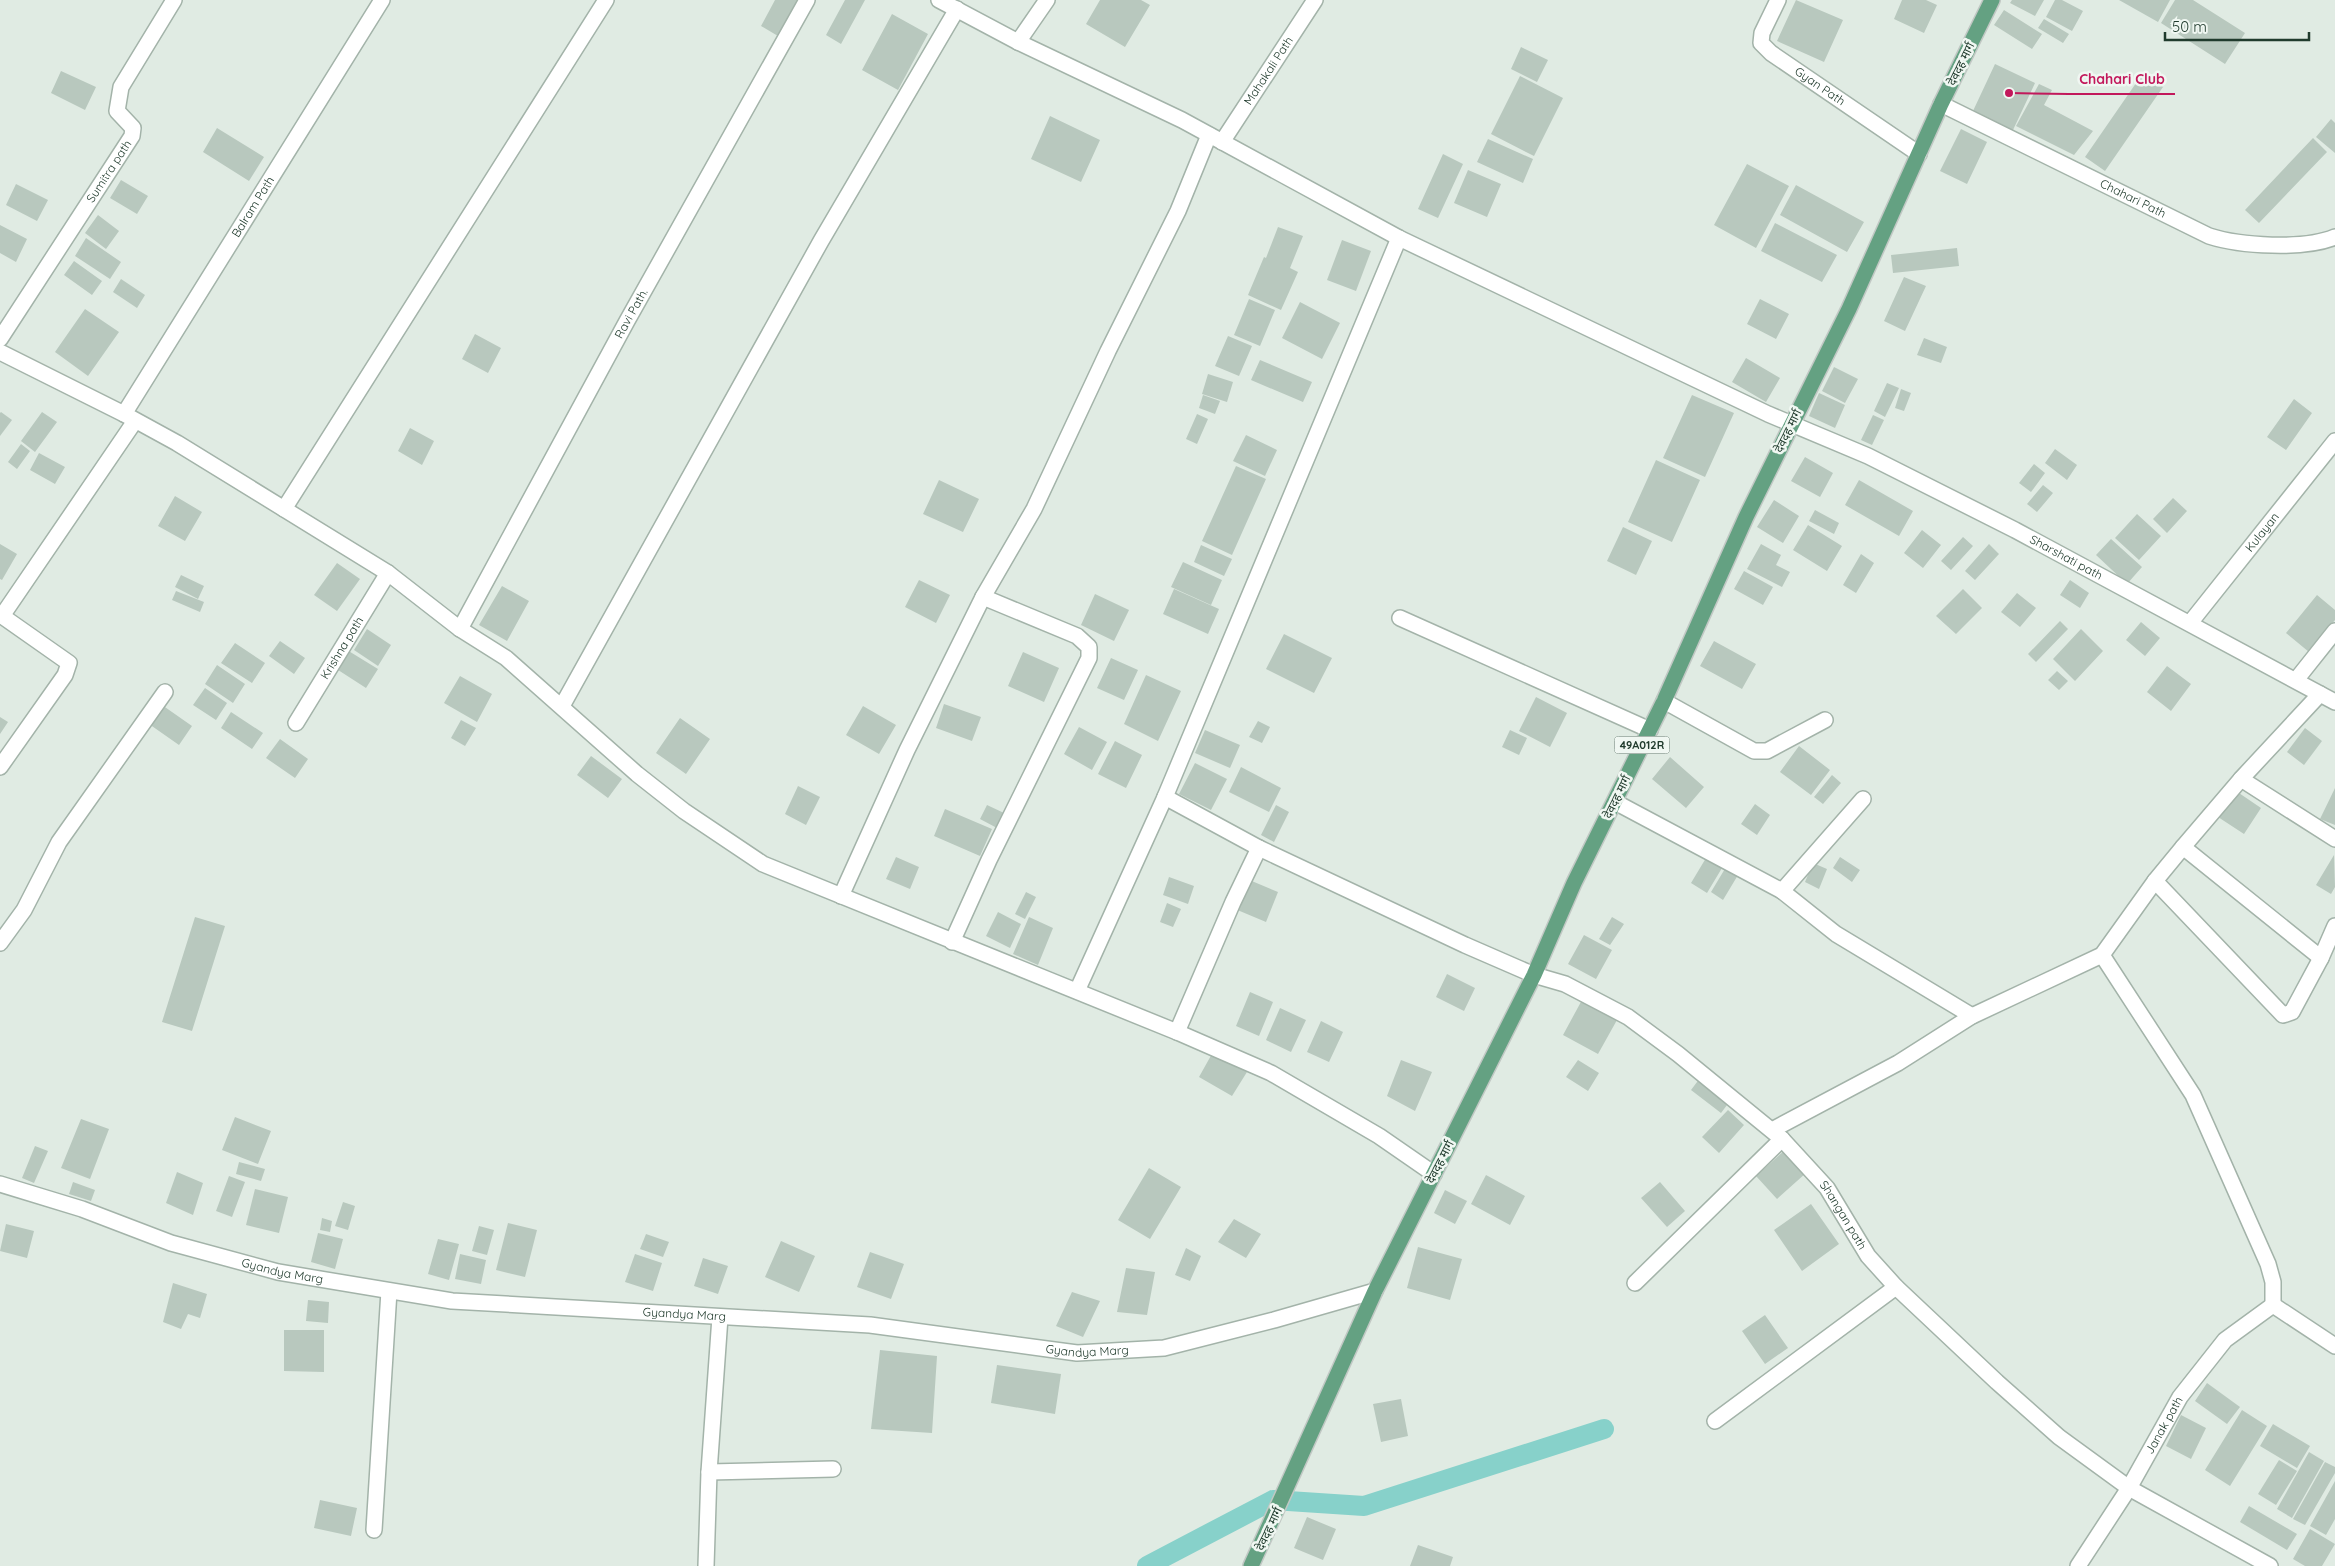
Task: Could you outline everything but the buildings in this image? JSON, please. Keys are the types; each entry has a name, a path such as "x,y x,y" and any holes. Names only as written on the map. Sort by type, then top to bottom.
{"main road":[{"name":"देवदह मार्ग","path":"1251,1566 1288,1488 1375,1291 1534,975 1574,883 1650,730 1746,517 1849,309 1942,104 1992,0"}],"street":[{"name":"Sumitra path","path":"0,339 132,136 132,128 117,111 121,87 174,0"},
{"name":"Balram Path","path":"1,615 130,418 382,0"},
{"path":"284,508 606,0"},
{"name":"Ravi Path.","path":"460,629 632,313 807,0"},
{"name":"Sharshati path","path":"939,0 1018,42 1216,138 1399,238 1791,425 1868,456 2015,530 2335,702"},
{"path":"1018,42 1047,0"},
{"name":"Mahakali Path","path":"841,896 907,750 983,597 1034,509 1108,351 1216,138 1316,0"},
{"name":"Gyan Path","path":"1778,0 1762,33 1760,44 1919,154"},
{"path":"562,706 821,241 957,9"},
{"name":"Chahari Path","path":"1942,104 2215,238 2233,242 2276,246 2322,241 2335,237"},
{"path":"1077,991 1165,797 1399,238"},
{"path":"0,352 177,443 388,573 460,629 506,658 637,774 728,842 763,864 1178,1032 1270,1073 1379,1136 1434,1174"},
{"name":"Kulayan","path":"2190,623 2335,441"},
{"name":"Krishna path","path":"296,723 388,573"},
{"path":"952,942 989,860 1089,658 1089,648 1076,636 983,597"},
{"path":"0,767 65,675 69,663 1,615"},
{"path":"1400,618 1650,730"},
{"path":"2296,680 2335,632"},
{"path":"0,943 24,910 59,842 165,692"},
{"path":"1635,1283 1777,1134 1898,1063 1972,1016 2102,955 2155,881 2183,847 2241,779 2320,694"},
{"path":"1664,700 1754,751 1761,752 1767,751 1825,720"},
{"path":"2241,779 2335,839"},
{"name":"Shangan path","path":"1165,797 1259,848 1401,916 1534,975 1565,984 1628,1017 1678,1054 1777,1134 1827,1188 1868,1256 1896,1287 2052,1431 2129,1488 2270,1566"},
{"path":"1782,891 1862,799"},
{"path":"1615,802 1782,891 1836,934 1972,1016"},
{"path":"2183,847 2321,958"},
{"path":"1178,1032 1233,902 1259,848"},
{"path":"2155,881 2283,1015 2292,1012 2321,958 2335,926"},
{"path":"2102,955 2193,1095 2268,1264 2273,1282 2273,1304 2335,1346"},
{"name":"Gyandya Marg","path":"0,1184 82,1210 171,1243 278,1272 452,1301 870,1325 1078,1353 1164,1348 1274,1320 1375,1291"},
{"path":"1715,1421 1896,1287"},
{"path":"374,1530 389,1291"},
{"name":"Janak path","path":"2078,1566 2129,1488 2180,1397 2225,1340 2273,1304"},
{"path":"706,1561 709,1472 720,1317"},
{"path":"709,1472 833,1469"}],"waterway":[{"path":"1147,1566 1273,1500 1364,1506 1604,1429"}],"place":[{"name":"Chahari Club","path":"2009,93"}]}
